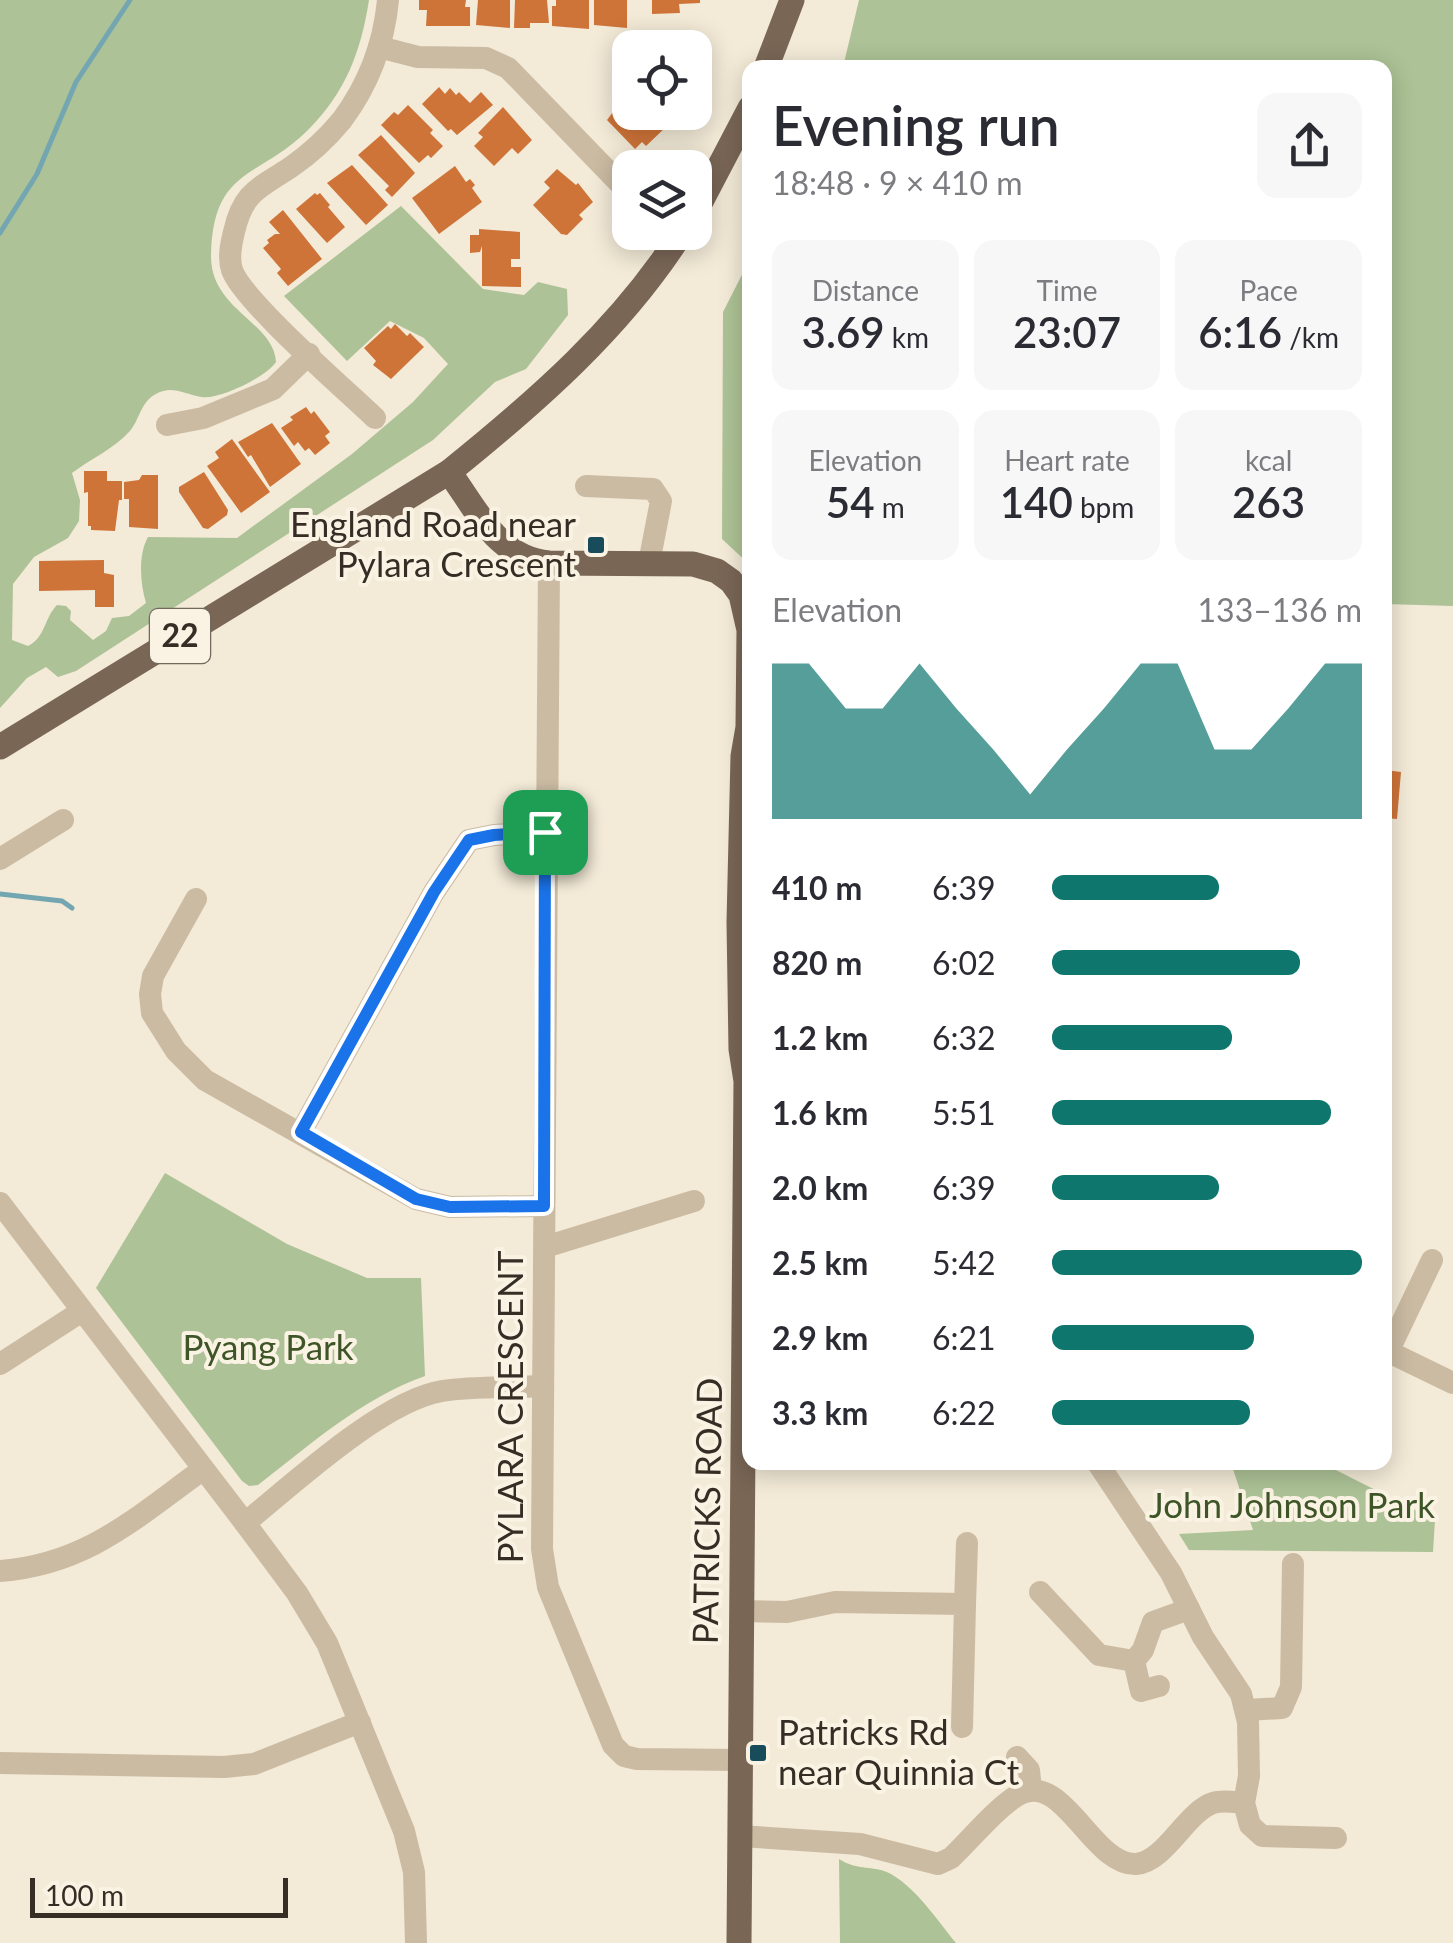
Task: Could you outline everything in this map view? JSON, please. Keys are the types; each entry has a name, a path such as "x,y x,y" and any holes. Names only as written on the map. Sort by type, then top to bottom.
{"main road":[{"path":"769,60 792,0"},
{"path":"712,181 742,123"},
{"name":"22","path":"0,748 450,472 560,377 635,296 666,250"},
{"path":"450,472 500,544 531,562 649,563"},
{"name":"PATRICKS ROAD","path":"649,563 707,566 731,581 742,598"},
{"name":"PATRICKS ROAD","path":"742,792 742,1052"},
{"name":"PATRICKS ROAD","path":"739,1943 744,1470"}],"street":[{"path":"375,418 240,285 232,270 232,241 246,198 292,166 342,120 370,72 388,0"},
{"path":"379,47 418,57 486,58 508,68 612,175"},
{"path":"167,425 204,418 273,389 309,354"},
{"path":"586,486 613,485 653,489 658,493 661,501 649,563"},
{"name":"PYLARA CRESCENT","path":"548,563 542,1386 542,1549 548,1588 613,1745 624,1756 637,1760 740,1760"},
{"path":"0,859 63,820"},
{"path":"301,1132 434,892 469,840 545,832"},
{"path":"196,899 153,976 150,994 152,1013 176,1052 205,1080 416,1199 450,1207 544,1206"},
{"path":"544,1247 694,1201"},
{"path":"0,1203 245,1523 327,1643 408,1845 414,1872 416,1943"},
{"path":"1392,1339 1432,1260"},
{"path":"0,1364 82,1311"},
{"path":"1392,1354 1453,1383"},
{"path":"245,1523 374,1422 406,1405 440,1391 542,1386"},
{"path":"0,1571 53,1564 94,1547 202,1470"},
{"path":"1102,1470 1241,1694 1247,1710 1249,1776 1244,1803 1250,1825 1262,1836 1336,1838"},
{"path":"962,1727 968,1543"},
{"path":"1247,1710 1282,1708 1288,1700 1292,1564"},
{"path":"1040,1592 1099,1655 1134,1661 1150,1688 1121,1706"},
{"path":"741,1612 787,1612 835,1602 965,1604"},
{"path":"1134,1661 1153,1622 1188,1609"},
{"path":"0,1763 224,1767 254,1764 360,1722"},
{"path":"1017,1758 1029,1770 1031,1790"},
{"path":"740,1836 860,1844 938,1864 951,1858 1016,1796 1031,1790 1048,1792 1117,1861 1136,1864 1150,1860 1208,1804 1244,1803"}],"green space":[{"path":"0,0 369,0 356,54 332,101 290,146 230,190 220,205 214,226 213,274 220,289 265,336 276,362 253,380 219,395 201,397 173,390 156,394 123,438 72,473 80,500 79,521 68,538 34,557 13,584 12,640 28,646 34,642 57,605 66,606 71,611 70,620 93,640 106,631 112,618 129,616 146,603 141,569 148,537 237,538 352,454 413,402 448,364 424,338 390,321 347,361 284,296 401,206 483,289 524,295 538,282 567,289 568,315 526,369 495,382 433,440 76,671 58,677 46,667 27,678 0,708"},
{"path":"859,0 1453,0 1453,606 1392,604 1392,60 845,60"},
{"path":"742,275 742,558 722,539 723,312"},
{"name":"Pyang Park","path":"165,1173 287,1244 367,1278 421,1278 425,1376 358,1410 258,1485 249,1486 242,1481 96,1288"},
{"name":"John Johnson Park","path":"1233,1470 1336,1470 1435,1520 1433,1552 1189,1550 1179,1534 1253,1530"},
{"path":"839,1859 885,1871 901,1881 956,1943 840,1943"}],"building":[{"path":"419,0 466,0 470,26 426,26 427,10 419,10"},
{"path":"478,0 510,0 510,28 476,25"},
{"path":"515,0 547,0 549,23 514,28"},
{"path":"556,0 589,0 589,29 552,26 552,6 556,6"},
{"path":"594,0 627,0 627,28 594,25"},
{"path":"652,0 700,3 679,4 680,13 652,14"},
{"path":"439,87 445,94 450,88 456,95 459,92 470,103 481,92 493,105 457,135 422,104"},
{"path":"408,105 443,146 419,163 381,125"},
{"path":"503,107 532,140 518,154 512,148 494,166 474,146 483,137 478,133"},
{"path":"617,130 663,130 646,146 642,142 635,149"},
{"path":"381,135 415,173 392,197 385,190 389,186 358,155"},
{"path":"352,165 388,205 366,225 327,183"},
{"path":"455,166 466,182 470,179 475,185 472,188 482,202 439,234 412,198"},
{"path":"557,169 578,183 593,202 567,235 561,234 533,205 550,188 544,182"},
{"path":"320,193 345,227 327,243 296,209"},
{"path":"283,210 322,259 288,286 277,273 281,269 263,248 269,243 267,240 280,234 269,222"},
{"path":"479,229 520,232 520,259 511,259 511,267 521,267 521,287 482,286 482,246 480,252 470,253 470,235 479,235"},
{"path":"395,324 424,347 391,379 373,365 376,361 364,348"},
{"path":"306,407 311,414 314,411 330,432 325,436 330,443 315,455 298,442 294,446 281,428"},
{"path":"272,423 301,464 270,487 251,455 248,457 238,442"},
{"path":"232,439 270,492 241,513 207,466 219,458 215,452"},
{"path":"84,471 107,471 107,481 122,481 115,531 91,530 88,526"},
{"path":"204,472 228,510 208,529 203,528 179,492 179,487"},
{"path":"142,475 158,475 158,529 129,527 129,499 124,499 124,482 139,480"},
{"path":"104,560 104,573 114,575 114,607 95,607 95,590 39,591 39,561"},
{"path":"1392,771 1401,772 1397,819 1392,819"}],"waterway":[{"path":"0,233 37,174 76,82 130,0"},
{"path":"0,894 62,901 72,908"}],"place":[{"name":"England Road near Pylara Crescent","path":"596,545"},
{"name":"Patricks Rd near Quinnia Ct","path":"758,1753"}],"route":[{"path":"545,832 544,1206 450,1207 416,1199 301,1132 434,892 469,840 545,832"}]}
